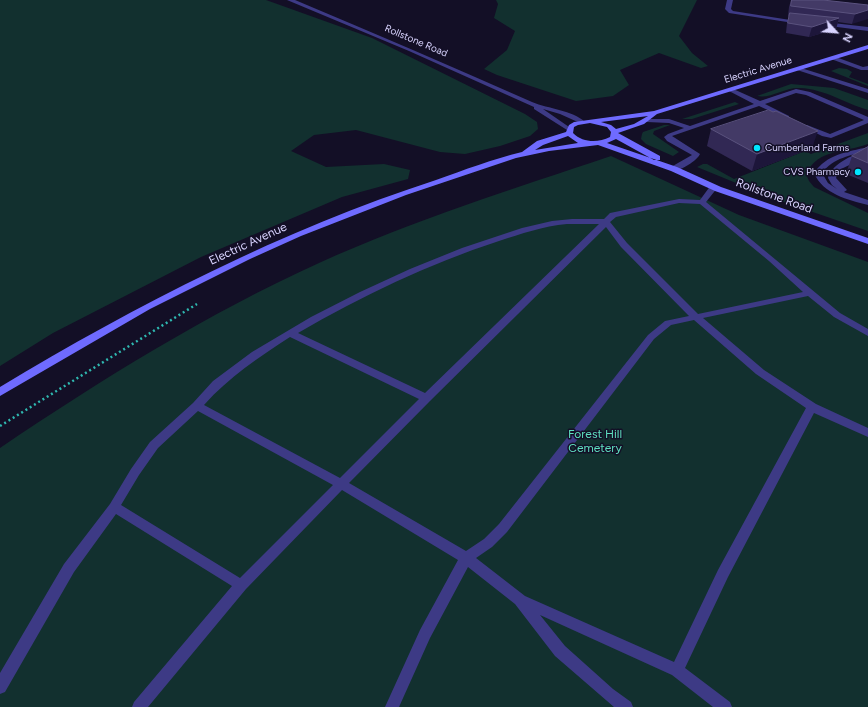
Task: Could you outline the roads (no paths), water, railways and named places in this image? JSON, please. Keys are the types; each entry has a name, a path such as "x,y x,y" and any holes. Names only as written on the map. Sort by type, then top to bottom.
{"main road":[{"name":"Electric Avenue","path":"522,154 540,143 569,131 571,126 586,122 655,113 868,47"},
{"name":"Electric Avenue","path":"0,392 126,317 189,284 257,252 364,207 522,154 610,140 615,133 647,120 655,113"},
{"name":"Rollstone Road","path":"586,122 604,124 613,129 615,133 674,169"},
{"name":"Rollstone Road","path":"569,131 576,139 595,143 674,169 714,187 868,241"}],"street":[{"name":"Rollstone Road","path":"290,0 411,50 532,104 586,122"},
{"path":"730,0 729,11 762,16 781,23 808,24"},
{"path":"817,25 851,31 868,29"},
{"path":"833,58 866,69 868,75"},
{"path":"799,69 868,91"},
{"path":"731,90 824,135 831,136 868,120"},
{"path":"674,169 695,157 696,154 670,139 668,136 796,92 808,93 868,120"},
{"name":"Rollstone Road","path":"532,104 546,116 569,131"},
{"path":"647,120 666,120 679,123 690,128"},
{"path":"868,149 834,157 823,164 818,173 822,182 828,187 868,203"},
{"path":"856,199 835,184 831,176 834,170 840,166 868,152"},
{"path":"702,202 714,187"},
{"path":"139,707 241,585 426,398 613,215 679,201 702,202 772,259 810,293 838,315 868,333"},
{"path":"0,687 70,568 114,507 154,445 197,406 217,384 256,354 290,333 354,298 402,275 461,251 538,226 562,222 606,222"},
{"path":"606,222 624,245 696,317 760,372 812,407 868,433"},
{"path":"392,707 425,634 466,558 488,543 503,528 651,337 668,323 810,293"},
{"path":"290,333 426,398"},
{"path":"197,406 341,484 466,558 520,600 677,670 725,707"},
{"path":"677,670 723,574 812,407"},
{"path":"114,507 241,585"},
{"path":"520,600 560,651 608,694 626,707"}],"place":[{"name":"Cumberland Farms","path":"757,148"},
{"name":"CVS Pharmacy","path":"858,172"}],"park label":[{"name":"Forest Hill Cemetery","path":"595,441"}]}
